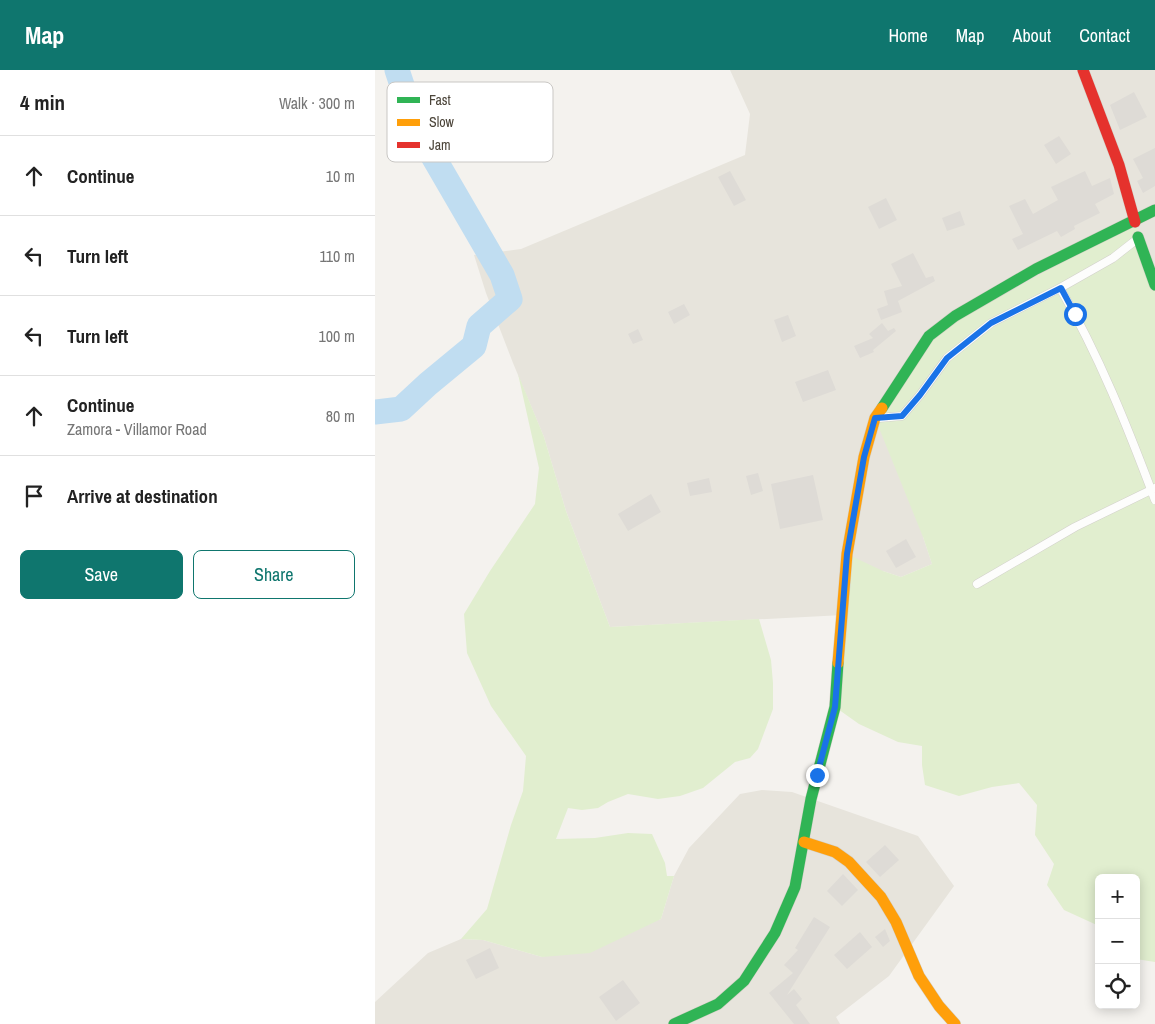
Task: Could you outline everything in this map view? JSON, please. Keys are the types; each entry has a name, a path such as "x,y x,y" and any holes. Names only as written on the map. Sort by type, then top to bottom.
{"main road":[{"path":"1083,70 1119,165 1135,222"},
{"path":"674,1024 718,1004 744,981 775,934 795,887 811,799 835,707 847,554 864,457 875,418 929,336 955,316 1036,269 1135,222 1155,210"},
{"path":"1138,237 1155,285"},
{"path":"804,842 835,852 849,862 881,897 896,922 919,976 939,1006 955,1024"}],"lane":[{"path":"875,418 902,416 947,358 991,323 1061,288 1113,258 1134,243 1138,237 1135,222"},
{"path":"1061,288 1093,349 1153,489 1155,500"},
{"path":"977,584 1075,527 1153,489"}],"shaded area":[{"path":"730,70 1155,70 1155,281 923,537 932,564 901,577 883,571 843,615 610,627 566,511 544,437 486,293 474,255 521,249 745,155 750,114"},
{"path":"762,790 792,792 918,836 954,886 889,976 836,1017 840,1024 375,1024 375,1002 428,953 461,939 483,940 542,957 661,919 674,876 689,848 740,794"}],"green space":[{"path":"1135,222 1155,281 1155,962 1140,960 1140,874 1095,874 1095,924 1064,910 1047,885 1054,864 1035,835 1037,805 1019,783 992,787 959,796 925,785 922,746 898,742 859,724 835,707 847,554 883,571 901,577 932,564 875,418 929,336"},
{"path":"518,374 544,437 566,511 610,627 759,619 771,660 773,683 773,709 758,749 750,758 735,762 703,788 680,796 658,799 628,794 598,808 582,810 568,808 556,839 595,838 628,833 652,834 665,863 667,876 674,876 661,919 590,953 542,957 483,940 461,939 487,909 511,825 523,791 526,756 491,706 467,653 464,614 535,504 539,468"}],"building":[{"path":"1134,92 1147,117 1120,130 1110,105"},
{"path":"1059,136 1071,154 1056,164 1044,145"},
{"path":"1155,148 1155,186 1143,193 1137,181 1143,178 1133,159"},
{"path":"730,171 746,200 734,206 718,177"},
{"path":"1085,171 1092,186 1110,178 1114,194 1095,204 1100,213 1074,226 1075,229 1061,237 1057,231 1018,250 1012,239 1023,234 1009,206 1025,199 1033,214 1058,200 1051,187"},
{"path":"886,198 897,220 879,229 868,207"},
{"path":"960,211 965,225 947,231 942,218"},
{"path":"913,253 926,278 933,276 935,281 898,301 902,312 881,320 877,309 888,305 884,291 902,286 891,264"},
{"path":"684,304 690,315 674,324 668,312"},
{"path":"788,315 796,336 782,342 774,320"},
{"path":"882,323 888,331 894,328 896,331 873,350 874,352 860,358 854,346 873,338 869,334"},
{"path":"638,329 643,340 633,344 628,334"},
{"path":"828,370 836,390 803,402 795,382"},
{"path":"758,473 763,491 751,495 746,476"},
{"path":"813,475 823,520 780,529 771,484"},
{"path":"709,478 712,492 690,496 687,483"},
{"path":"651,494 661,512 628,531 618,514"},
{"path":"906,539 916,557 896,568 886,551"},
{"path":"885,845 899,860 880,877 866,862"},
{"path":"843,874 858,890 842,906 827,891"},
{"path":"814,917 830,927 787,995 794,989 802,999 796,1005 810,1024 794,1024 769,993 793,973 784,965 798,950 795,948"},
{"path":"885,929 890,941 883,947 875,937"},
{"path":"860,932 872,947 847,969 834,955"},
{"path":"490,948 499,968 476,979 466,960"},
{"path":"623,980 640,1003 616,1021 599,997"}],"waterway":[{"path":"397,70 401,82"},
{"path":"375,412 401,409 474,346 479,326 510,299 502,275 436,162"}],"traffic: fast":[{"path":"882,408 929,336 955,316 1036,269 1155,210"},
{"path":"1138,237 1155,285"},
{"path":"674,1024 718,1004 744,981 775,933 795,887 811,799 835,707 838,663"}],"traffic: slow":[{"path":"838,663 847,554 864,457 875,418 882,408"},
{"path":"804,842 835,852 849,862 881,897 896,922 919,976 939,1006 955,1024"}],"traffic: jam":[{"path":"1083,70 1119,165 1135,222"}],"route":[{"path":"817,775 835,707 847,554 864,457 875,418 902,416 947,358 991,323 1061,288 1075,314"}]}
